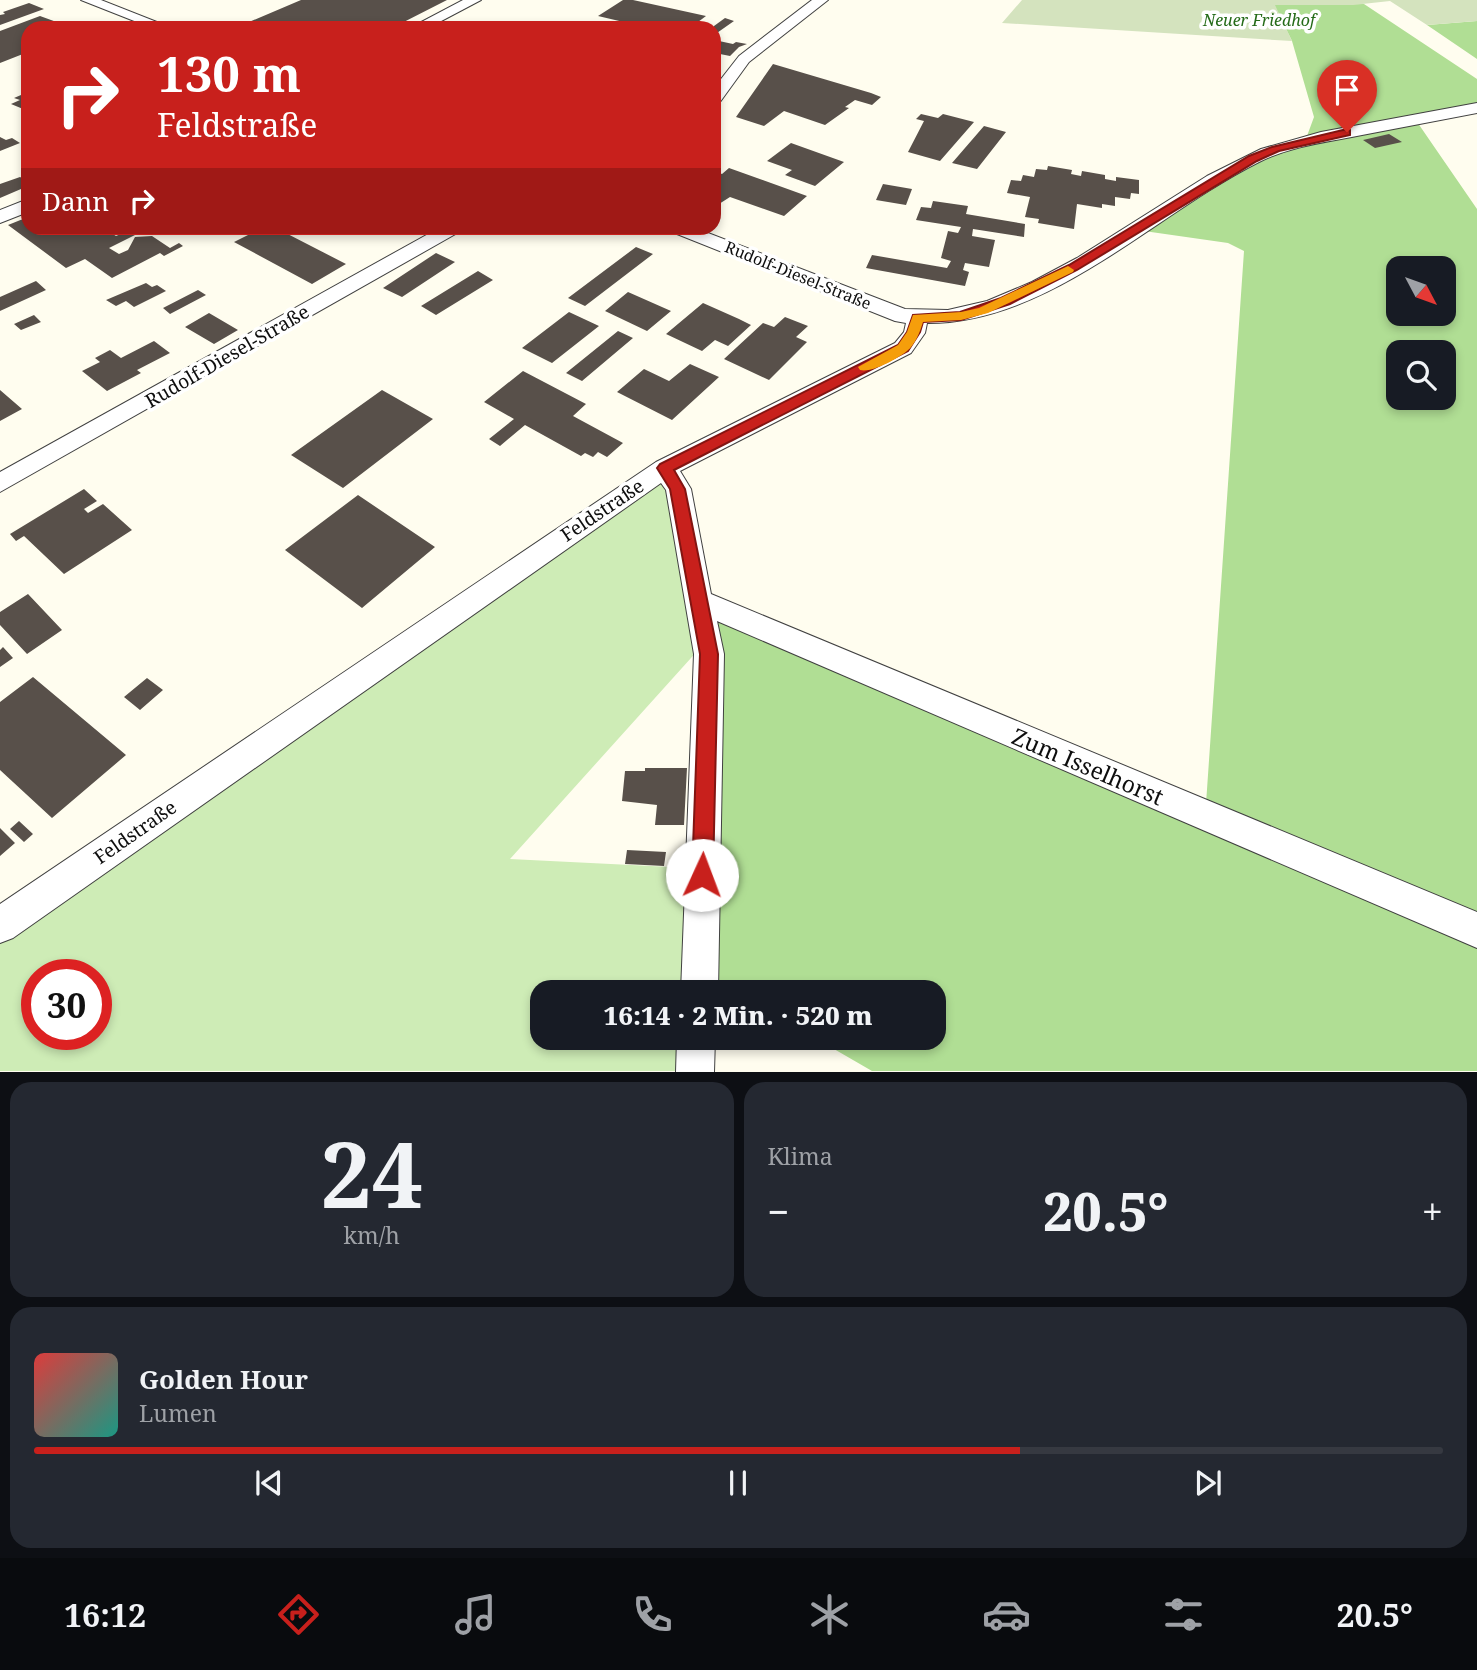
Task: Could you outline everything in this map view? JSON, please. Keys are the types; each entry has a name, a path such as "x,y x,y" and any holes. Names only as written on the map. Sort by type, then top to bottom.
{"street":[{"path":"88,0 146,21"},
{"path":"431,21 474,0"},
{"path":"721,90 744,59 821,0"},
{"path":"918,318 961,316 1006,301 1073,267 1230,171 1276,149 1321,137 1477,108"},
{"path":"0,217 21,208"},
{"name":"Rudolf-Diesel-Straße","path":"0,483 440,235"},
{"name":"Rudolf-Diesel-Straße","path":"696,235 881,309 918,318"},
{"name":"Feldstraße","path":"0,925 665,468 903,348 914,332 918,318"},
{"path":"665,468 678,489 709,654 699,980"},
{"name":"Zum Isselhorst","path":"700,601 1477,930"},
{"path":"695,1072 696,1050"}],"green space":[{"name":"Neuer Friedhof","path":"1022,0 1477,0 1477,21 1427,25 1390,1 1353,5 1275,5 1292,41 1002,23"},
{"path":"1364,4 1477,79 1477,104 1413,116 1477,209 1477,1071 872,1071 836,1050 946,1050 946,980 719,980 710,975 713,626 723,620 1206,804 1244,251 1228,243 1144,231 1257,159 1307,136 1314,117 1292,41 1274,5"},
{"path":"1477,21 1477,59 1427,25"},
{"path":"660,480 671,491 700,648 510,859 691,868 686,980 530,980 530,1050 682,1050 681,1071 0,1071 0,937"}],"building":[{"path":"301,0 447,0 406,21 252,21"},
{"path":"623,0 633,0 706,16 699,21 619,21 598,16"},
{"path":"29,3 44,9 0,25 0,15 5,14 3,12"},
{"path":"40,16 54,21 27,21"},
{"path":"725,18 734,21 721,30 721,21"},
{"path":"21,23 21,55 0,63 0,31"},
{"path":"721,41 747,44 739,47 730,56 721,54"},
{"path":"773,64 881,97 872,105 855,100 845,107 849,108 825,125 784,111 764,126 736,117"},
{"path":"21,95 21,108 11,104 20,100 14,98"},
{"path":"921,114 938,118 943,114 974,122 940,161 908,152 924,121 916,119"},
{"path":"984,126 1006,132 977,169 952,163"},
{"path":"1389,134 1402,142 1375,148 1363,140"},
{"path":"0,137 6,140 12,138 20,143 0,151"},
{"path":"791,143 844,162 815,186 785,175 792,170 767,161"},
{"path":"1048,166 1072,170 1071,174 1081,176 1082,171 1105,175 1105,179 1116,181 1116,177 1139,180 1139,194 1131,193 1130,199 1115,197 1115,206 1102,204 1102,208 1077,204 1074,229 1038,223 1039,219 1025,217 1030,197 1007,193 1011,180 1021,181 1023,175 1034,177 1036,169 1047,170"},
{"path":"729,168 807,196 784,216 730,197 721,203 722,174"},
{"path":"21,178 21,189 0,198 0,184"},
{"path":"883,184 912,189 906,205 876,200"},
{"path":"933,201 968,206 966,214 1025,224 1024,237 973,229 972,236 995,240 989,267 965,263 963,270 969,272 965,286 866,268 872,255 947,268 951,261 941,258 948,231 958,233 961,227 916,220 921,207 931,208"},
{"path":"21,220 21,235 8,225"},
{"path":"21,235 135,235 109,248 119,254 128,250 135,237 152,236 170,248 179,243 183,246 164,256 160,253 112,278 85,259 66,268"},
{"path":"248,235 290,235 346,264 312,284 234,242"},
{"path":"636,247 653,254 585,306 568,298"},
{"path":"436,253 455,262 402,297 383,288"},
{"path":"478,271 493,280 436,315 421,306"},
{"path":"36,281 46,290 0,311 0,297"},
{"path":"146,283 152,287 157,285 166,291 134,307 126,301 116,306 106,300"},
{"path":"198,290 206,295 170,314 163,308"},
{"path":"628,292 671,311 647,331 605,311"},
{"path":"703,303 751,325 728,346 715,340 702,351 666,334"},
{"path":"569,312 599,326 552,363 522,348"},
{"path":"209,313 238,330 214,344 185,327"},
{"path":"34,315 41,322 21,330 14,324"},
{"path":"785,317 808,326 796,337 807,342 769,380 724,359 763,323 774,327"},
{"path":"618,331 633,338 582,381 566,373"},
{"path":"154,341 170,353 137,370 141,373 107,391 82,371 100,362 95,358 110,350 121,358"},
{"path":"690,364 719,377 672,420 617,392 644,369 669,381"},
{"path":"523,371 586,404 573,416 623,443 607,457 598,452 593,457 585,453 581,456 525,425 500,446 489,439 514,419 484,402"},
{"path":"0,390 22,409 0,421"},
{"path":"382,390 433,419 343,488 291,455"},
{"path":"84,489 97,501 84,509 88,513 103,504 132,530 64,574 24,536 16,541 10,534"},
{"path":"358,495 435,547 362,608 285,550"},
{"path":"28,594 62,630 27,654 0,625 0,612"},
{"path":"3,647 13,658 0,667 0,650"},
{"path":"33,677 126,755 52,818 0,770 0,702"},
{"path":"147,678 163,690 140,710 124,697"},
{"path":"645,768 687,768 684,825 655,825 657,805 622,801 625,771 645,771"},
{"path":"19,821 33,834 24,842 10,829"},
{"path":"0,828 15,843 0,856"},
{"path":"627,850 666,852 664,866 625,864"}],"slow traffic":[{"path":"865,367 903,348 914,332 918,318 961,316 983,311 1068,270"}],"route":[{"path":"702,875 709,654 678,489 665,468 903,348 914,332 918,318 961,316 983,311 1073,267 1253,159 1276,149 1347,132"}]}
